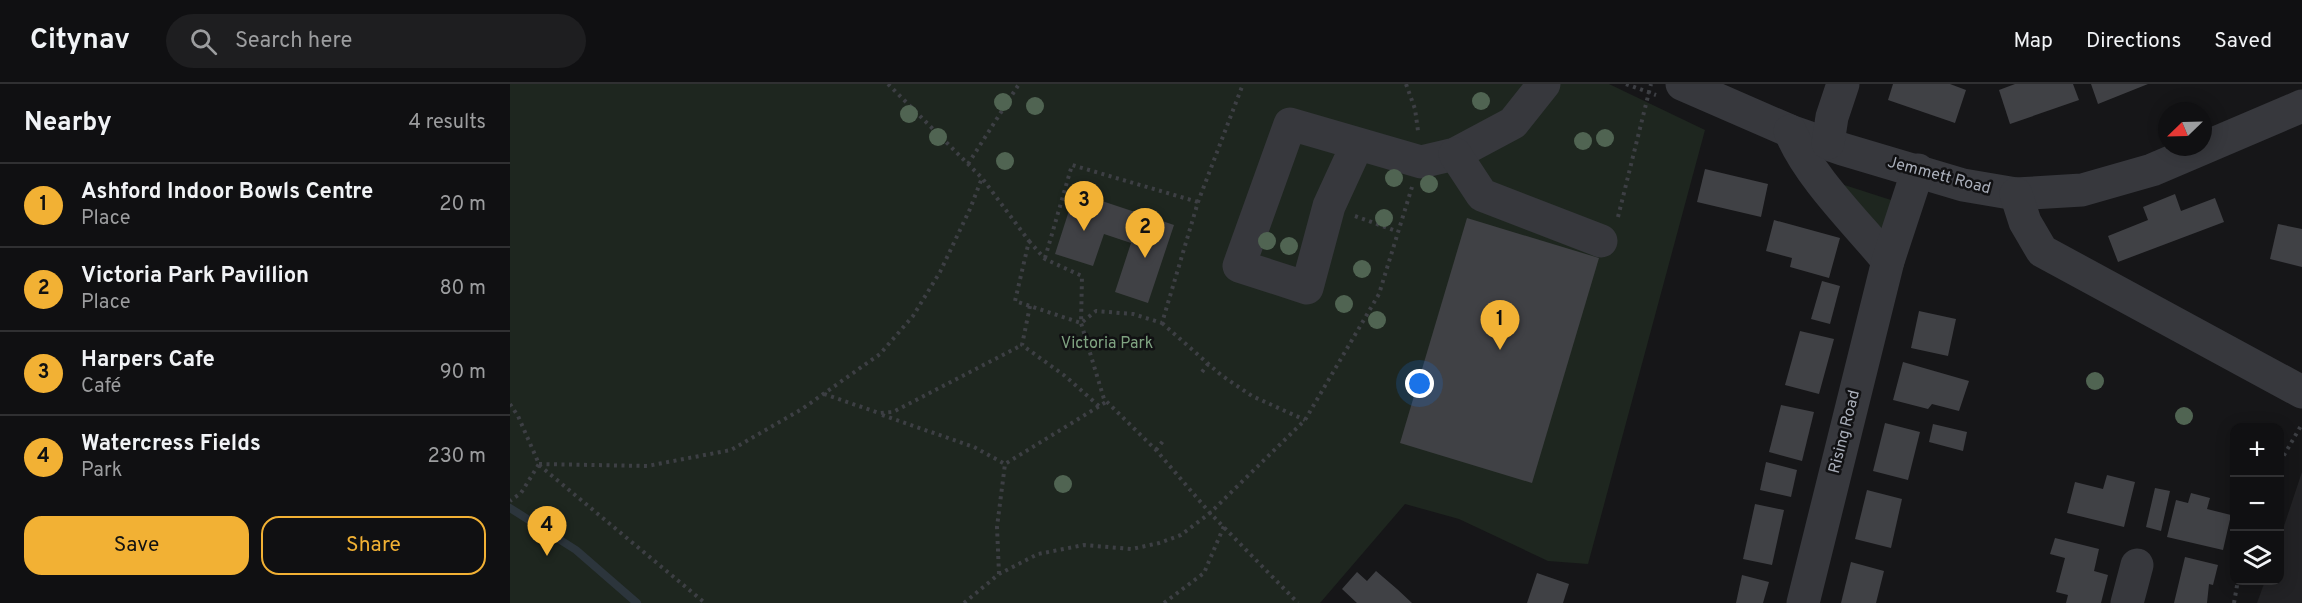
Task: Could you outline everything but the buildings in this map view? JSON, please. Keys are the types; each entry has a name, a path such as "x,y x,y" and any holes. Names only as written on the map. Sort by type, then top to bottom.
{"street":[{"path":"1357,145 1329,206 1307,288 1239,266 1290,124 1421,162 1455,154 1513,123 1544,84"},
{"name":"Jemmett Road","path":"1682,84 1790,131 1962,185 2016,194 2082,190 2152,170 2302,106"},
{"path":"1828,143 1832,117 1843,84"},
{"path":"1790,131 1797,148 1810,166 1888,261"},
{"path":"1455,154 1482,195 1601,241"},
{"name":"Rising Road","path":"1803,603 1888,261 1918,170"},
{"path":"2016,194 2025,222 2042,251 2302,392"},
{"path":"2127,603 2137,565"}],"path":[{"path":"888,84 982,178 1045,259 1082,276 1081,323 1106,402 1156,450 1210,513 1298,603"},
{"path":"968,164 1019,84"},
{"path":"1162,322 1198,202 1243,84"},
{"path":"964,603 999,574 1038,554 1084,545 1132,549 1180,535 1210,513 1305,420 1379,294 1396,231 1421,162 1415,109 1406,84"},
{"path":"1601,241 1612,238 1651,84"},
{"path":"1045,259 1072,165 1198,202"},
{"path":"539,464 647,466 731,450 824,394 880,354 913,316 940,272 982,178"},
{"path":"1329,206 1396,231"},
{"path":"1029,241 1015,301 1081,323"},
{"path":"1022,345 1030,306"},
{"path":"1081,323 1096,311 1133,314 1162,322 1208,364 1252,396 1305,420"},
{"path":"879,413 893,412 1022,345"},
{"path":"1022,345 1065,376 1099,406"},
{"path":"1202,372 1208,364"},
{"path":"824,394 974,447 1005,464"},
{"path":"1005,464 1106,402"},
{"path":"510,404 518,416 539,464 705,603"},
{"path":"2284,455 2302,424"},
{"path":"1156,450 1163,441"},
{"path":"510,501 521,493 539,464"},
{"path":"999,574 996,527 1005,464"},
{"path":"1164,603 1204,573 1224,526"},
{"path":"2234,603 2237,585"}],"shaded area":[{"path":"2302,472 2302,603 2257,603 2264,585 2284,585 2284,526"}],"green space":[{"name":"Victoria Park","path":"510,84 1609,84 1705,130 1588,564 1548,561 1459,519 1405,504 1320,603 510,603"},
{"path":"1832,181 1891,200 1884,241"}],"waterway":[{"path":"510,508 576,550 637,603"}],"place":[{"name":"Harpers Cafe","path":"1084,231"},
{"name":"Victoria Park Pavillion","path":"1145,258"},
{"name":"Ashford Indoor Bowls Centre","path":"1500,350"},
{"name":"Watercress Fields","path":"547,556"}]}
